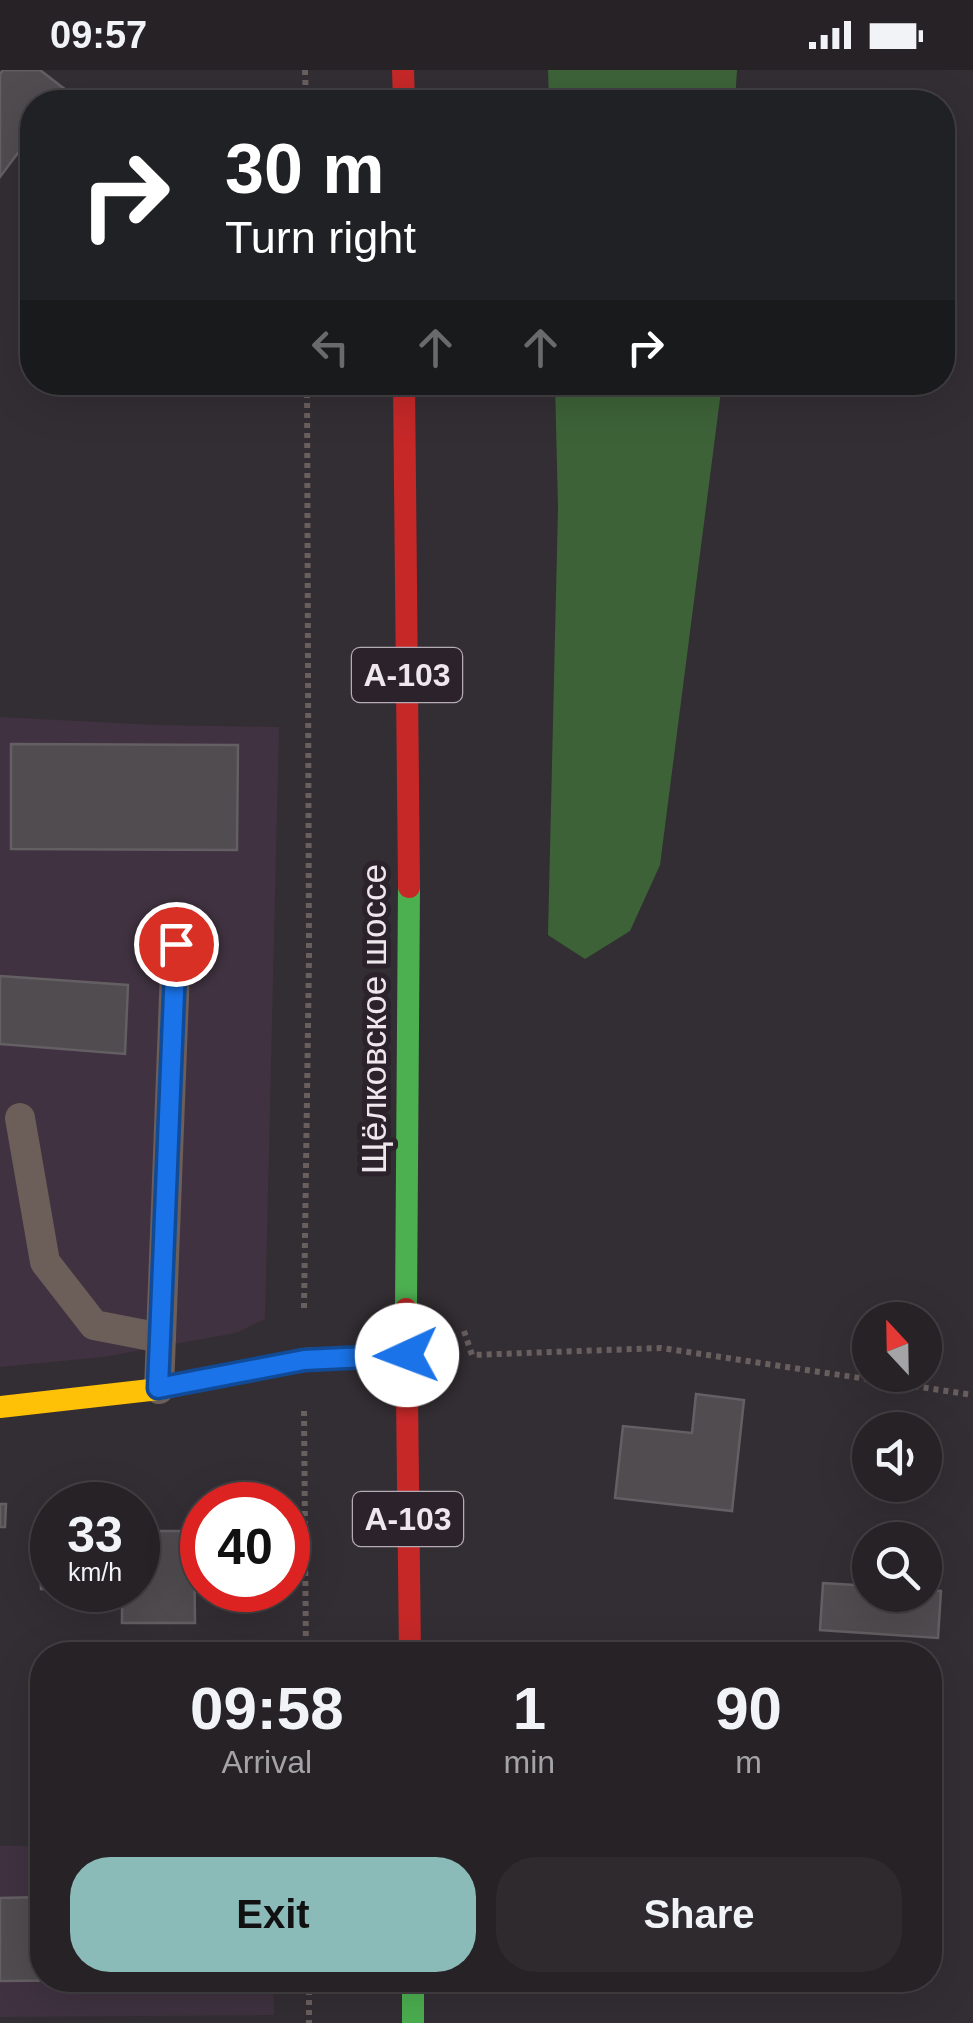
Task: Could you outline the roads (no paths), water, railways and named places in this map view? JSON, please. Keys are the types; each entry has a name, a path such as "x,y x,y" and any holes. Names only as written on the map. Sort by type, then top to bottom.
{"main road":[{"name":"Щёлковское шоссе","path":"404,395 410,1642"},
{"path":"0,1407 158,1388 304,1360 407,1355"},
{"path":"413,1992 414,2023"}],"lane":[{"path":"158,1388 176,944"},
{"path":"20,1118 45,1262 94,1324 161,1338"}]}
